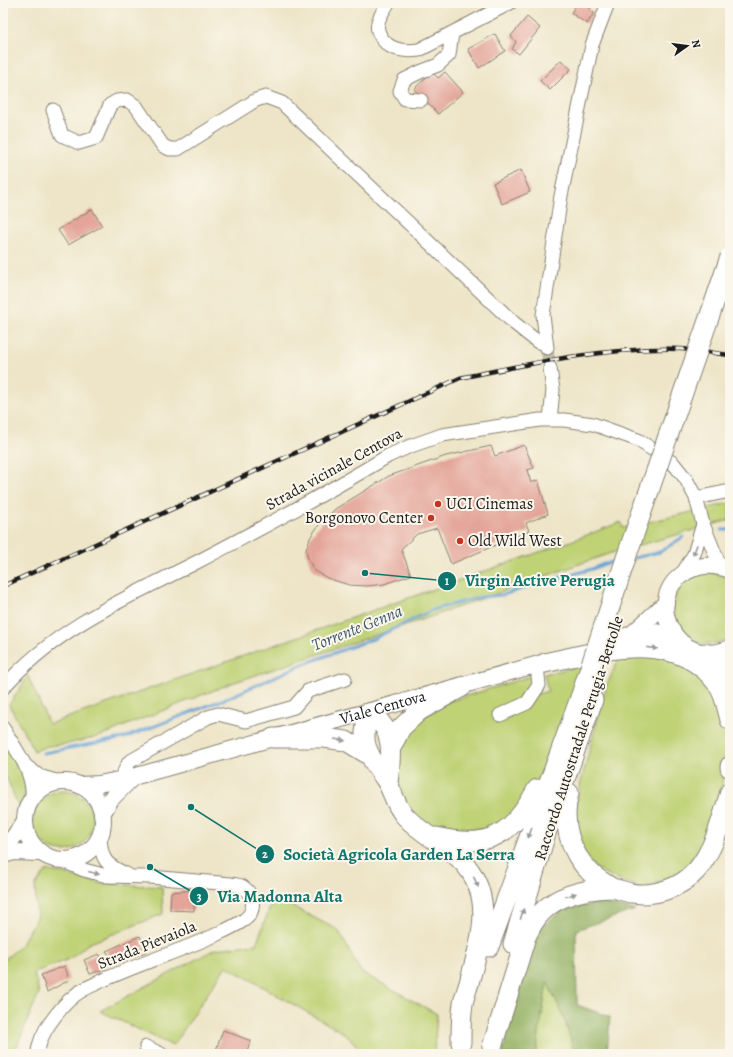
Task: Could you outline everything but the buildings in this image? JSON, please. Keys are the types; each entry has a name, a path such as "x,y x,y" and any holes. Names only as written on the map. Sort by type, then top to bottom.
{"highway":[{"path":"460,1049 475,988 496,927 584,700 629,549 730,256"},
{"name":"Raccordo Autostradale Perugia-Bettolle","path":"491,1051 501,986 584,700 642,546 730,291"},
{"path":"541,664 581,655 629,647 649,647 667,650 696,663 707,672 718,686 724,698 730,720"},
{"path":"705,653 720,663 730,677"},
{"path":"391,748 401,728 419,711 462,687"},
{"path":"429,835 452,841 470,842 486,840 502,832 514,823 530,802 540,784 564,727 584,700"},
{"path":"584,700 590,728 568,796 566,819 568,836 583,864 592,874 612,888"},
{"path":"388,783 391,748 387,732 381,722 369,713 364,735 369,755 388,783 394,800 404,816 462,860 472,873 478,886 483,905 484,922 463,1004 460,1049"},
{"path":"273,738 324,738 346,741 369,755"},
{"path":"491,1051 526,936 532,924 543,911 562,898 582,891 612,888 632,893 648,894 669,889 683,881 696,871 705,859 713,843 730,792"}],"main road":[{"path":"677,639 670,628 666,616 666,603 672,587 682,574 694,568 707,565 725,568"},
{"path":"632,634 666,603"},
{"path":"632,634 656,632 677,639 690,648 705,653 717,653 730,648"},
{"name":"Viale Centova","path":"80,785 99,784 126,779 369,713 541,664 632,634"},
{"name":"Viale Centova","path":"102,814 126,779"},
{"path":"60,782 70,782 80,785 89,791 97,800 102,814 103,824 100,836 94,846 84,854 73,859 61,860 52,858 41,852 31,842 26,830 25,821 27,809 39,791 49,785 60,782"},
{"path":"3,848 13,838 25,821"},
{"path":"3,855 14,852 41,852"}],"street":[{"path":"388,3 378,23 378,32 382,40 397,50 409,52 418,50 510,3"},
{"path":"53,110 62,135 79,143 96,138 110,106 117,101 127,100 136,106 163,146 170,149 178,149 256,100 266,96 282,103 514,323 538,342 546,346 543,315 561,196 592,45 608,3"},
{"path":"421,100 405,98 400,91 404,80 438,65 449,55 452,33"},
{"path":"550,368 553,390 550,420"},
{"name":"Strada vicinale Centova","path":"3,688 16,673 58,638 95,614 133,593 275,521 408,447 442,435 540,420 564,420 593,424 638,440 673,463 686,479 696,498 703,524 725,568"},
{"path":"696,498 730,491"},
{"path":"682,574 694,554 703,524"},
{"path":"500,715 527,703 539,685 541,664"},
{"path":"126,779 129,762 208,717 218,714 246,721 294,707 308,691 345,679"},
{"path":"3,728 25,766 30,780 32,800"},
{"path":"25,766 39,776 60,782"},
{"path":"100,836 103,858 113,868 129,875"},
{"name":"Strada Pievaiola","path":"38,1054 45,1030 59,1010 75,995 90,986 128,969 193,945 236,925 246,919 253,904 251,894 242,886 197,880 129,875 107,876 84,870 61,860"},
{"path":"146,1047 161,1054"}],"green space":[{"path":"730,503 730,520 608,554 433,616 232,683 102,736 67,744 48,746 34,751 9,705 28,676 49,724 571,541 621,522 623,528"},
{"path":"707,572 718,574 730,579 730,638 711,644 695,641 683,633 675,621 673,606 678,592 689,580"},
{"path":"654,654 680,662 710,687 726,723 726,751 720,799 704,845 678,875 644,888 618,880 594,867 575,838 573,812 606,687 619,658"},
{"path":"585,665 536,785 511,820 486,834 456,839 425,826 404,802 393,772 401,745 414,723 447,702 531,676 538,694 548,691 544,674"},
{"path":"3,741 25,773 26,791 19,809 7,778 3,779"},
{"path":"57,791 69,791 85,799 91,809 93,821 91,833 85,843 69,851 57,851 41,843 33,827 33,815 41,799"},
{"path":"47,870 101,883 162,887 163,914 88,944 71,958 34,973 39,993 16,1048 18,1054 3,1054 3,961 20,946 37,918 35,886"},
{"path":"274,897 338,930 361,972 437,1014 434,1054 364,1054 347,1035 226,966 173,1046 100,1011 215,949 256,944"},
{"path":"600,903 635,910 576,930 577,1005 610,1017 607,1054 575,1054 563,1015 547,982 536,1054 502,1054 537,930 563,910"},
{"path":"547,981 563,1015 575,1054 536,1054"}],"waterway":[{"name":"Torrente Genna","path":"722,530 730,530"},
{"name":"Torrente Genna","path":"634,558 660,552 683,537"},
{"name":"Torrente Genna","path":"43,753 124,738 230,697 301,665 373,639 432,610 481,597 503,595 592,569 604,564 619,561"}],"tunnel":[{"path":"547,348 550,368"}],"railway":[{"path":"3,586 460,378 598,353 653,349 681,349 730,355"}],"place":[{"name":"UCI Cinemas","path":"438,504"},
{"name":"Borgonovo Center","path":"431,518"},
{"name":"Old Wild West","path":"460,541"},
{"name":"Virgin Active Perugia","path":"365,573"},
{"name":"Società Agricola Garden La Serra","path":"191,807"},
{"name":"Via Madonna Alta","path":"150,867"}]}
